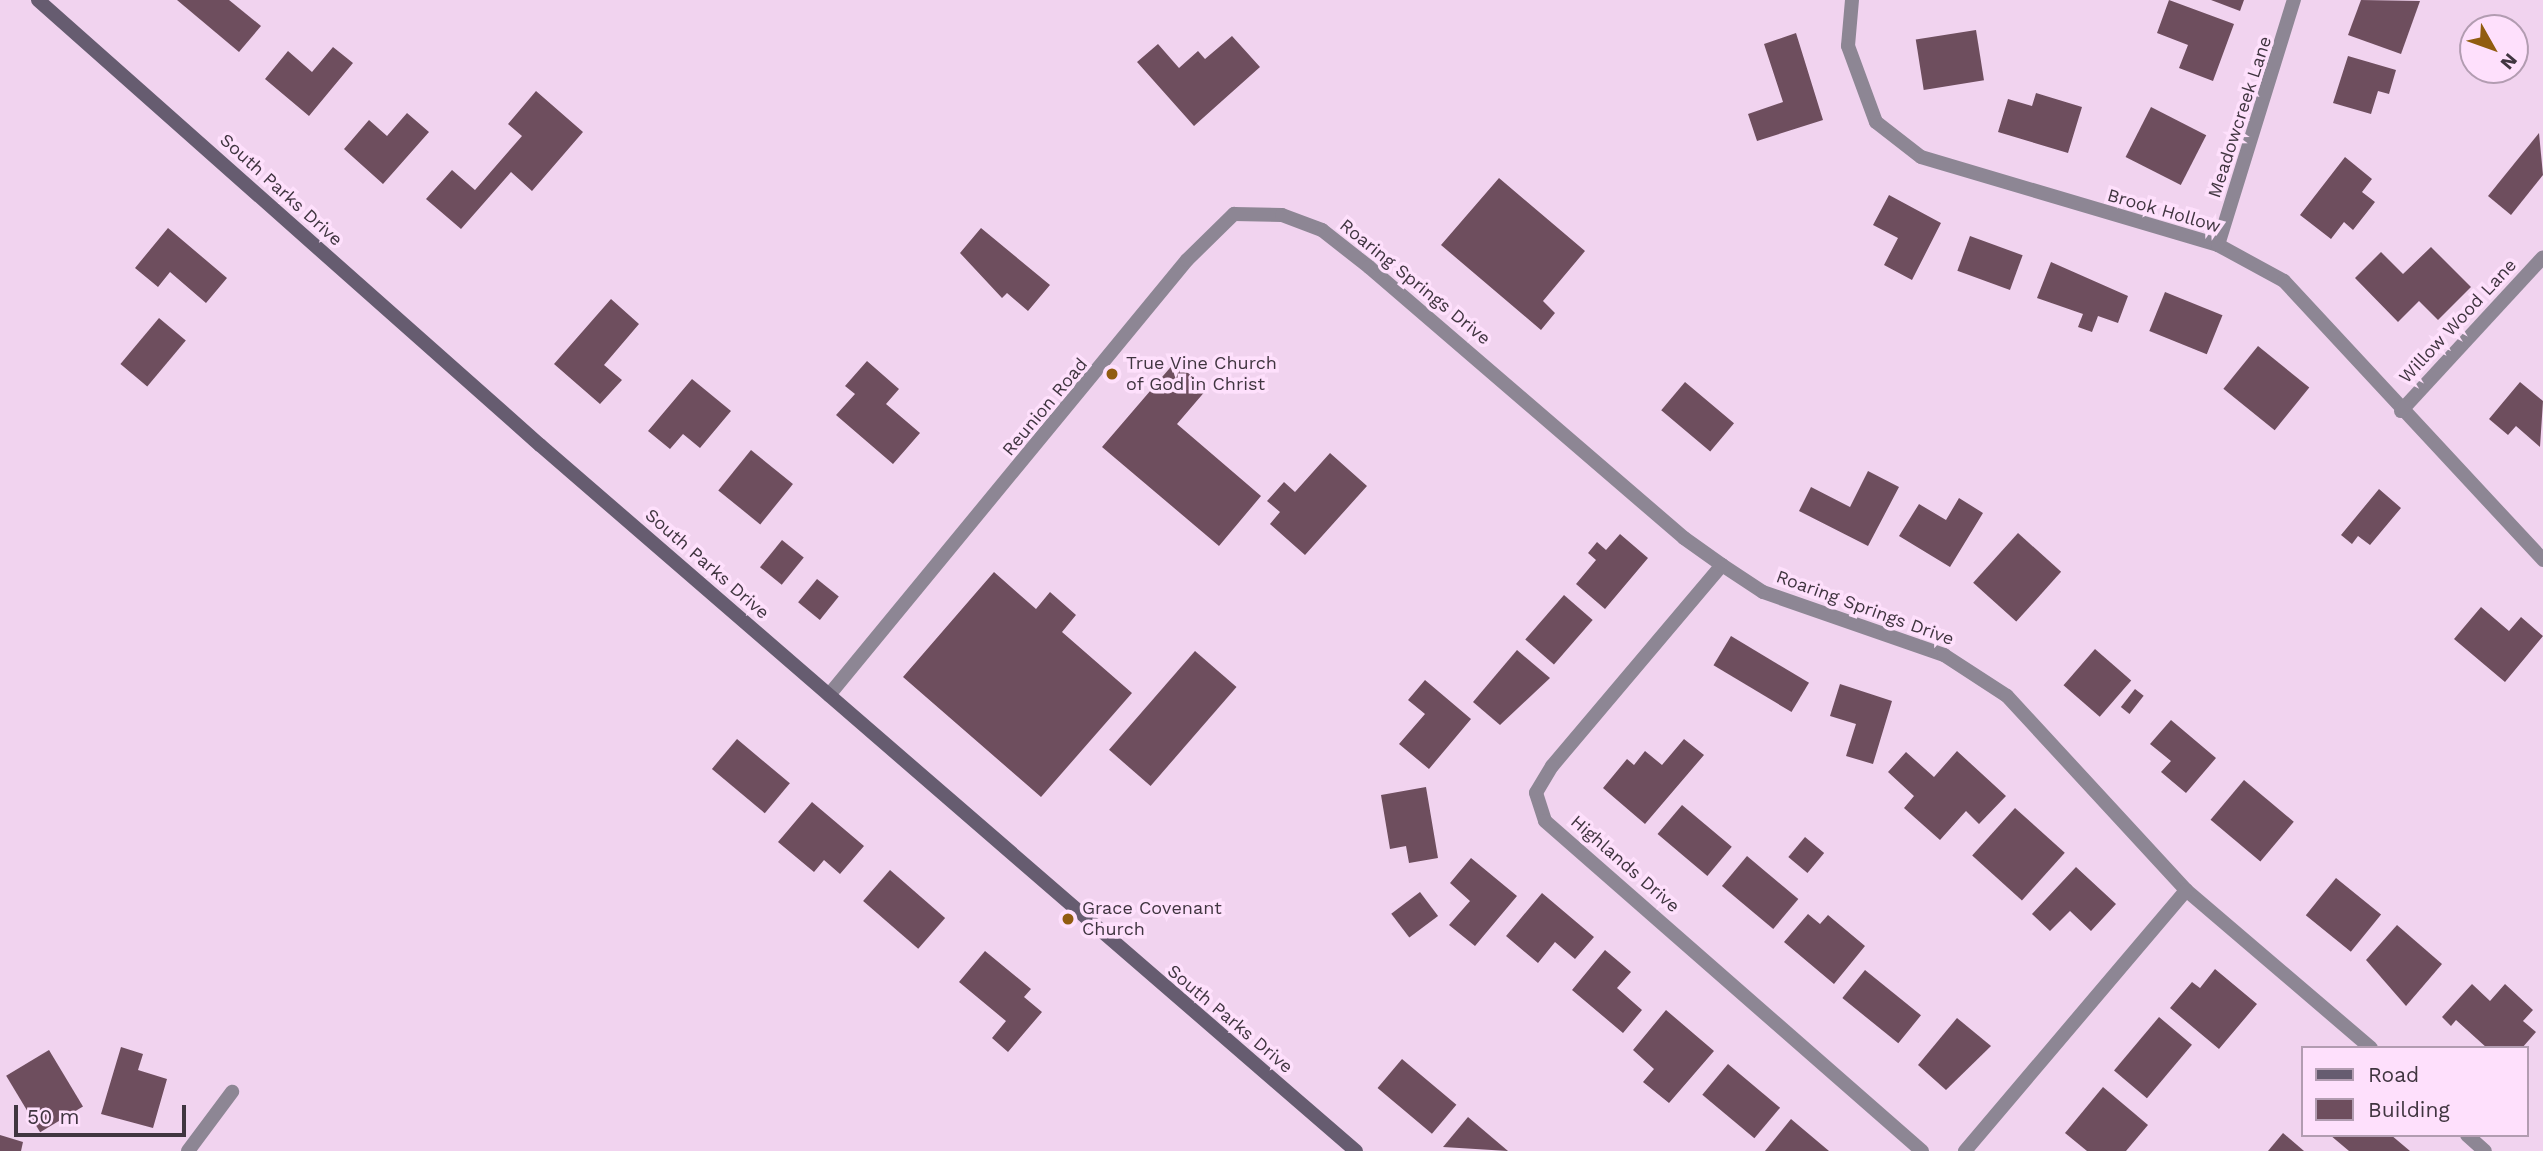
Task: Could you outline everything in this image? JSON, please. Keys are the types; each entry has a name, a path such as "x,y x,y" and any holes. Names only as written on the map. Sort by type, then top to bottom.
{"street":[{"name":"South Parks Drive","path":"38,0 829,695 1356,1151"},
{"name":"Brook Hollow","path":"1852,0 1848,46 1876,122 1921,157 2218,245 2284,281 2401,411 2543,560"},
{"name":"Meadowcreek Lane","path":"2218,245 2294,0"},
{"name":"Reunion Road","path":"829,695 1187,260 1234,214 1282,215 1322,230"},
{"name":"Roaring Springs Drive","path":"1322,230 1723,565 1763,592 1944,655 2007,696 2186,890 2369,1046"},
{"name":"Willow Wood Lane","path":"2401,411 2543,257"},
{"name":"Highlands Drive","path":"1723,565 1552,766 1536,793 1545,821 1922,1151"},
{"path":"1965,1151 2186,890"},
{"path":"188,1151 232,1092"},
{"path":"2470,1137 2485,1151"}],"building":[{"path":"177,0 229,0 261,26 239,52"},
{"path":"2169,0 2234,24 2213,81 2179,68 2188,45 2157,33"},
{"path":"2211,0 2244,0 2240,11"},
{"path":"2361,0 2420,1 2401,54 2348,35"},
{"path":"1976,30 1984,80 1924,90 1916,40"},
{"path":"1796,33 1823,120 1757,141 1748,114 1783,102 1764,44"},
{"path":"1232,36 1260,67 1194,126 1137,62 1158,44 1179,68 1198,51 1205,59"},
{"path":"333,47 353,63 309,116 265,79 288,51 312,72"},
{"path":"2348,56 2396,70 2389,94 2378,91 2371,114 2333,103"},
{"path":"536,91 583,132 532,191 511,172 461,229 426,199 452,170 475,190 522,136 508,124"},
{"path":"2036,93 2082,107 2068,153 1998,132 2008,99 2032,106"},
{"path":"2151,107 2206,135 2181,185 2126,157"},
{"path":"407,113 429,132 383,184 344,149 369,120 387,136"},
{"path":"2539,133 2543,175 2511,215 2488,196"},
{"path":"2345,157 2372,179 2362,192 2375,202 2353,230 2344,222 2331,239 2300,215"},
{"path":"1499,178 1585,251 1543,301 1555,313 1541,330 1441,245"},
{"path":"1889,195 1941,223 1912,280 1884,265 1898,238 1873,225"},
{"path":"168,228 227,278 206,303 170,272 158,287 135,268"},
{"path":"981,228 1050,285 1028,311 1007,293 1002,298 960,253"},
{"path":"1970,236 2023,255 2010,290 1957,271"},
{"path":"2431,247 2471,287 2438,320 2419,301 2398,322 2355,278 2381,252 2403,274"},
{"path":"2051,262 2128,296 2118,323 2098,316 2092,332 2078,327 2083,314 2037,298"},
{"path":"2165,292 2222,315 2207,354 2149,331"},
{"path":"611,299 639,324 604,365 622,380 600,404 554,364"},
{"path":"159,318 186,340 147,386 120,364"},
{"path":"2258,346 2309,388 2275,430 2223,389"},
{"path":"867,361 899,389 886,404 920,433 893,464 836,415 855,394 845,386"},
{"path":"1175,362 1207,389 1177,424 1261,496 1219,546 1102,447"},
{"path":"692,379 731,411 700,448 683,434 670,449 648,431"},
{"path":"1685,382 1734,423 1710,451 1661,410"},
{"path":"2520,382 2543,401 2540,447 2516,426 2508,435 2489,419"},
{"path":"751,450 793,484 760,524 718,490"},
{"path":"1330,453 1367,486 1305,555 1270,524 1280,512 1267,501 1284,482 1295,492"},
{"path":"1868,471 1899,487 1868,546 1799,511 1811,487 1850,507"},
{"path":"2379,489 2401,508 2370,545 2358,536 2352,544 2341,535"},
{"path":"1959,498 1983,513 1950,567 1899,536 1919,504 1946,520"},
{"path":"2018,533 2061,572 2016,622 1973,583"},
{"path":"1620,534 1648,558 1605,609 1576,584 1596,560 1588,553 1597,542 1606,550"},
{"path":"782,540 804,558 782,585 760,567"},
{"path":"994,572 1036,609 1050,592 1076,615 1062,632 1132,693 1041,797 903,677"},
{"path":"817,579 839,597 820,620 798,602"},
{"path":"1564,595 1593,620 1554,664 1525,640"},
{"path":"2481,607 2509,631 2521,617 2543,636 2505,682 2454,639"},
{"path":"1731,636 1809,683 1791,712 1713,665"},
{"path":"2095,649 2131,680 2100,717 2064,685"},
{"path":"1517,650 1550,678 1500,725 1473,702"},
{"path":"1195,651 1237,687 1151,786 1109,750"},
{"path":"1425,680 1471,719 1429,769 1399,744 1425,714 1408,700"},
{"path":"1840,684 1892,701 1873,764 1846,756 1856,724 1830,716"},
{"path":"2135,689 2144,696 2130,714 2121,707"},
{"path":"2171,720 2216,758 2186,793 2161,772 2171,761 2150,744"},
{"path":"737,739 790,783 765,813 712,769"},
{"path":"1684,739 1704,755 1645,824 1603,788 1627,759 1634,765 1645,751 1662,765"},
{"path":"1957,751 2006,796 1979,824 1966,811 1940,840 1904,808 1914,796 1888,772 1906,752 1934,777"},
{"path":"2244,780 2294,822 2260,862 2211,820"},
{"path":"1426,787 1438,858 1409,863 1406,846 1390,849 1381,795"},
{"path":"812,802 864,846 840,874 824,860 814,872 778,842"},
{"path":"1682,805 1732,847 1707,876 1658,834"},
{"path":"2015,808 2065,853 2022,900 1972,856"},
{"path":"1805,837 1824,853 1807,873 1788,857"},
{"path":"1747,856 1798,899 1773,929 1722,886"},
{"path":"1471,858 1517,896 1475,946 1449,925 1470,901 1450,883"},
{"path":"2076,867 2116,904 2091,931 2070,911 2050,931 2032,914"},
{"path":"890,870 945,918 918,949 863,901"},
{"path":"2336,878 2381,915 2351,952 2306,915"},
{"path":"1420,892 1438,916 1409,938 1391,914"},
{"path":"1542,893 1594,937 1575,959 1555,942 1538,963 1506,936"},
{"path":"1808,914 1820,924 1828,915 1865,946 1834,984 1784,942"},
{"path":"2397,925 2442,964 2406,1006 2366,960"},
{"path":"1605,950 1631,972 1617,988 1642,1010 1623,1033 1572,990"},
{"path":"985,951 1031,989 1024,997 1042,1012 1008,1052 992,1038 1006,1021 959,982"},
{"path":"2215,969 2257,1004 2219,1049 2170,1008 2192,982 2200,988"},
{"path":"1865,970 1921,1015 1898,1043 1842,998"},
{"path":"2472,984 2490,1001 2505,984 2533,1010 2523,1021 2536,1032 2524,1046 2485,1046 2456,1020 2451,1026 2442,1017"},
{"path":"1666,1010 1714,1051 1669,1103 1643,1082 1654,1069 1633,1050"},
{"path":"2159,1017 2192,1045 2147,1098 2114,1071"},
{"path":"1957,1018 1991,1046 1946,1090 1918,1065"},
{"path":"121,1047 143,1054 138,1070 167,1079 153,1128 101,1114"},
{"path":"49,1050 83,1107 40,1132 6,1076"},
{"path":"1402,1059 1456,1105 1432,1134 1378,1088"},
{"path":"1728,1064 1780,1108 1754,1138 1702,1095"},
{"path":"2103,1087 2148,1125 2126,1151 2087,1151 2065,1133"},
{"path":"1468,1117 1508,1151 1443,1147"},
{"path":"1791,1119 1829,1151 1765,1151"},
{"path":"2283,1133 2304,1151 2268,1151"},
{"path":"0,1135 23,1142 21,1151 0,1151"},
{"path":"2332,1137 2393,1137 2410,1151 2349,1151"}],"place":[{"name":"True Vine Church of God in Christ","path":"1112,374"},
{"name":"Grace Covenant Church","path":"1068,919"}]}
